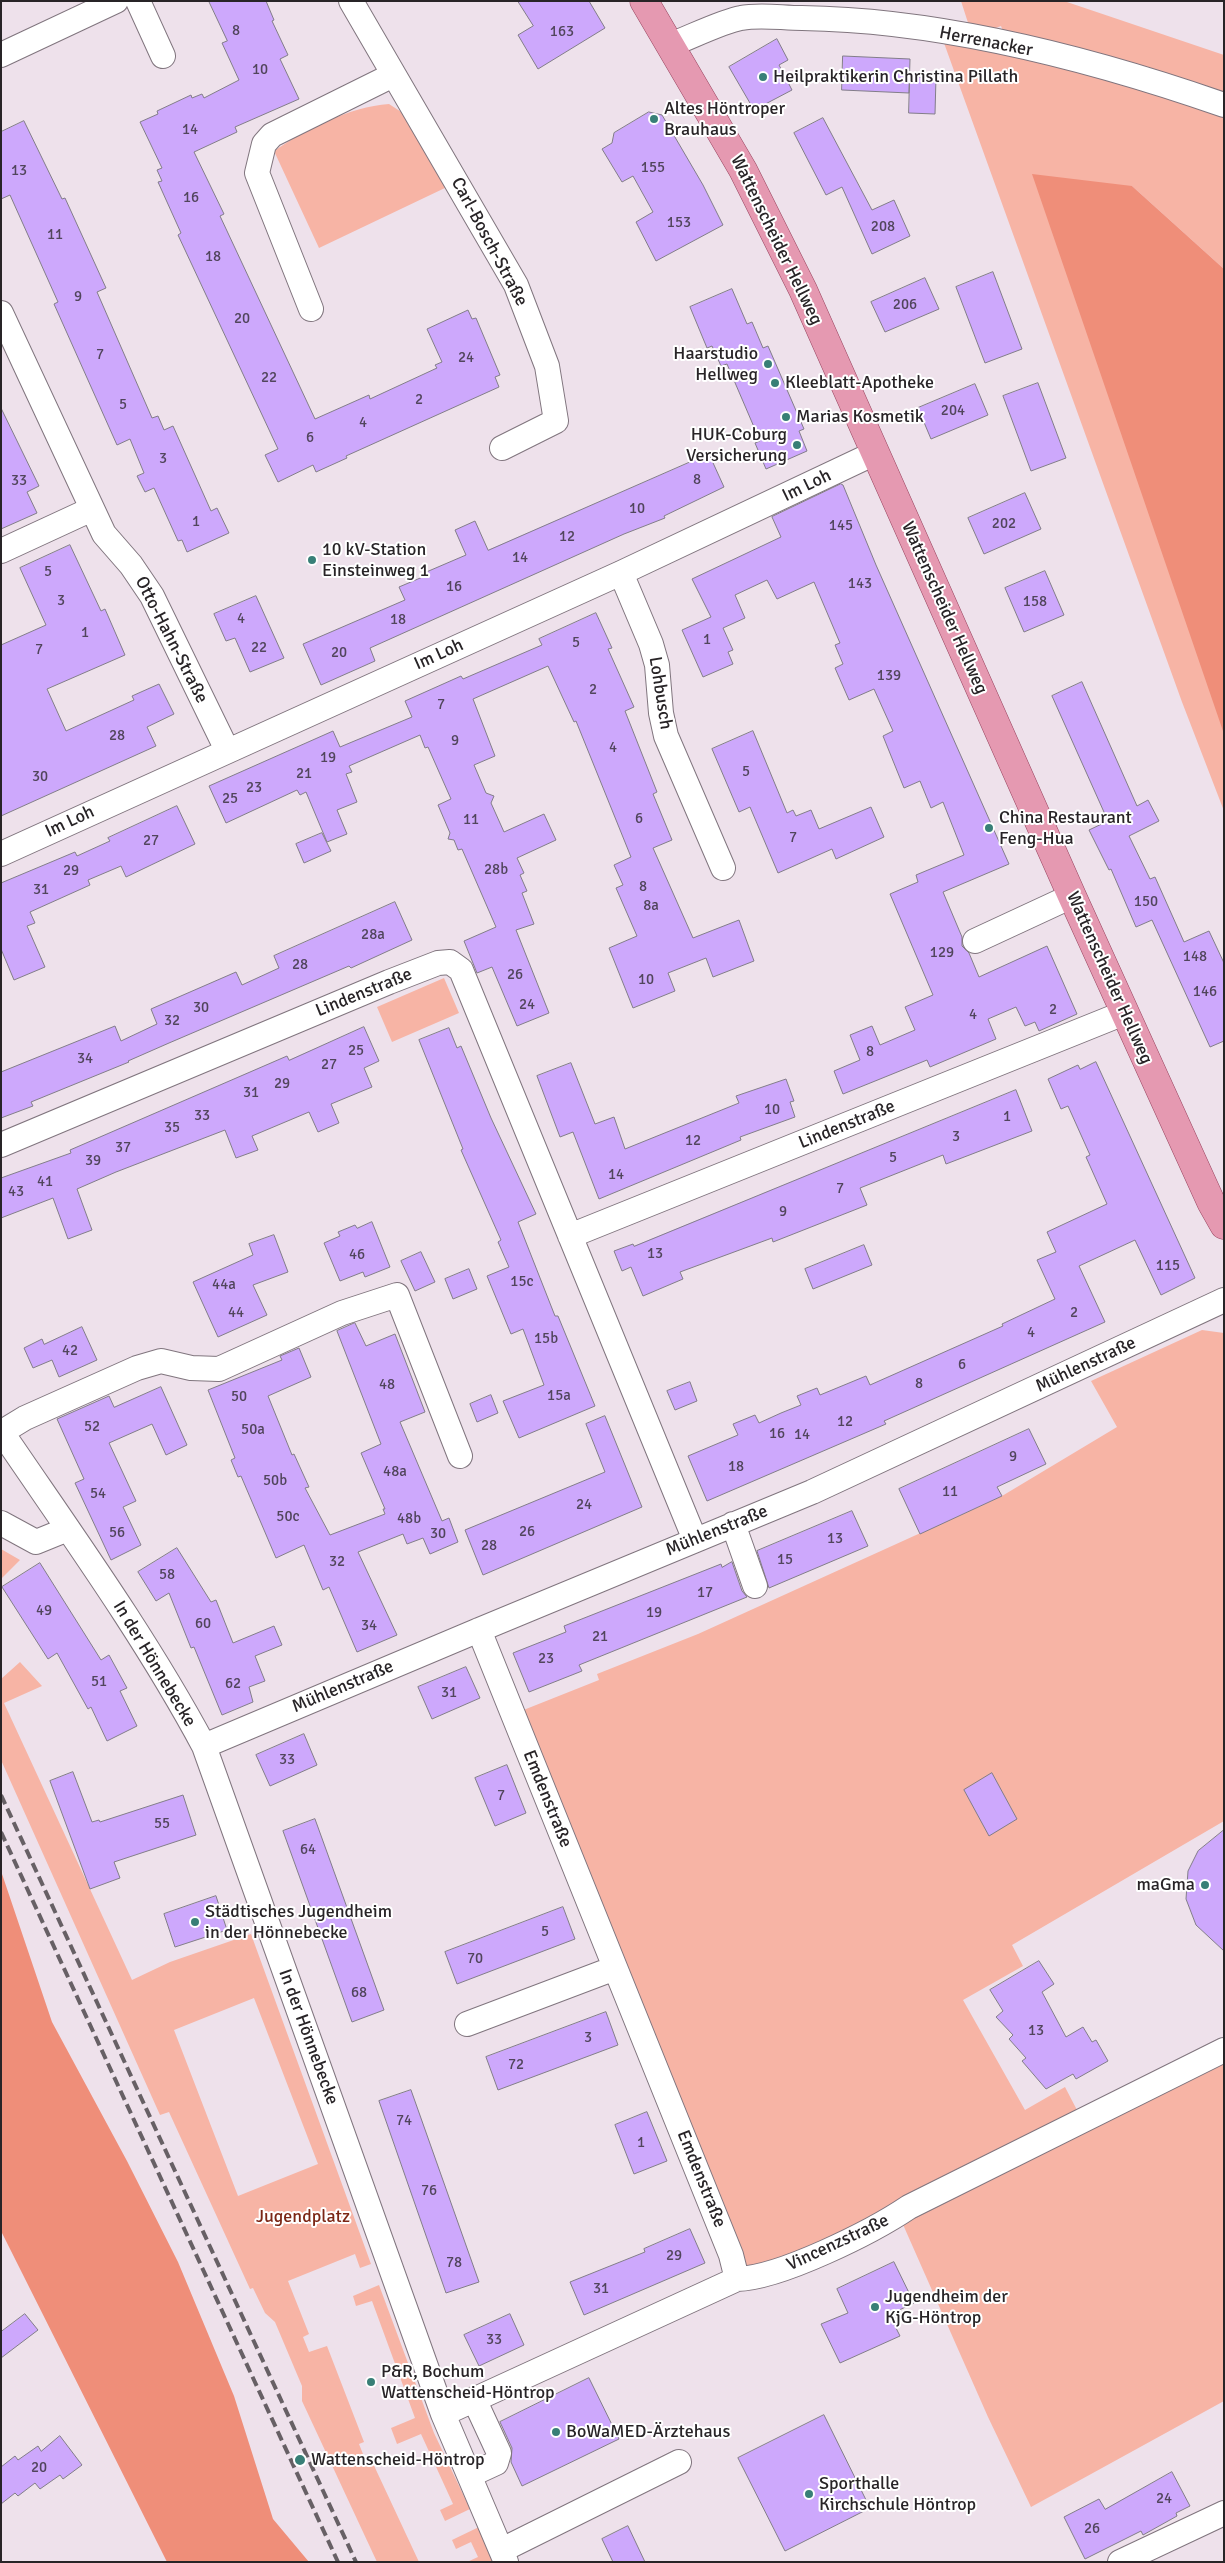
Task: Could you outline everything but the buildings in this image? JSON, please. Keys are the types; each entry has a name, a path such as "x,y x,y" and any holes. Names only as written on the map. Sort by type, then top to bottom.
{"main road":[{"name":"Wattenscheider Hellweg","path":"644,1 743,170 803,290 1124,1013 1211,1202 1224,1225"}],"street":[{"path":"1,55 116,1"},
{"path":"138,1 163,56"},
{"name":"Carl-Bosch-Straße","path":"351,1 516,286 547,366 556,421 502,448"},
{"name":"Herrenacker","path":"670,45 740,9 837,19 981,38 1106,70 1224,105"},
{"path":"311,309 257,173 264,144 272,135 394,75"},
{"name":"Otto-Hahn-Straße","path":"1,313 104,534 131,564 152,596 227,750"},
{"name":"Im Loh","path":"1,854 621,573 875,453"},
{"path":"1,552 92,509"},
{"name":"Lohbusch","path":"621,573 651,644 657,665 661,713 666,736 723,868"},
{"path":"975,941 1072,896"},
{"name":"Lindenstraße","path":"1,1145 389,982 438,963 450,962 461,970 695,1540"},
{"name":"Lindenstraße","path":"570,1236 1124,1013"},
{"name":"In der Hönnebecke","path":"460,1456 397,1295 342,1313 219,1369 191,1368 161,1362 137,1368 25,1418 2,1432 164,1675 204,1746 443,2414 504,2556"},
{"name":"Mühlenstraße","path":"204,1746 888,1458 1224,1300"},
{"path":"1,1523 36,1542 68,1529"},
{"path":"733,1524 755,1586"},
{"name":"Emdenstraße","path":"479,1630 731,2255 737,2279"},
{"path":"467,2024 615,1968"},
{"name":"Vincenzstraße","path":"443,2414 737,2279 753,2279 800,2262 890,2220 909,2207 1224,2050"},
{"path":"470,2475 496,2463 499,2453 474,2399"},
{"path":"504,2556 679,2462"},
{"path":"1120,2562 1224,2513"}],"green space":[{"path":"961,1 1064,1 1224,55 1224,99 1005,37 1001,26 980,34 970,29"},
{"path":"944,43 983,44 1224,112 1224,269 1132,186 1224,734 1224,811 1182,702"},
{"path":"389,104 409,117 447,187 319,248 274,151 328,120 343,114"},
{"path":"444,978 459,1013 392,1042 377,1007"},
{"path":"1202,1330 1224,1333 1224,1821 1012,1945 1023,1966 963,2000 1025,2110 1065,2087 1078,2112 896,2208 746,2273 521,1711 599,1680 597,1674 698,1634 1002,1496 1117,1427 1091,1381"},
{"path":"1,1549 20,1560 1,1579"},
{"name":"Jugendplatz","path":"20,1662 42,1686 4,1703 132,1980 170,1962 251,1934 371,2264 360,2268 355,2254 288,2281 309,2334 303,2337 309,2352 327,2346 364,2442 359,2444 365,2459 370,2457 419,2562 377,2562 302,2401 302,2386 275,2322 265,2313 253,2288 250,2289 169,2112 160,2115 1,1760 1,1679","holes":["254,1998 318,2164 238,2196 174,2030"]},
{"path":"1224,2056 1224,2401 1031,2507 988,2417 901,2220"},
{"path":"379,2285 434,2433 470,2509 445,2521 440,2510 453,2504 421,2434 397,2444 391,2428 415,2418 372,2301 356,2306 353,2296"},
{"path":"479,2527 495,2562 467,2562 478,2557 471,2542 456,2549 452,2540"}],"shaded area":[{"path":"1032,174 1132,186 1224,269 1224,734"},
{"path":"1,1871 52,2022 127,2161 178,2262 234,2396 273,2519 309,2562 167,2562 1,2231"}],"railway":[{"path":"1,1795 356,2562"},
{"path":"1,1832 338,2562"}],"place":[{"name":"Heilpraktikerin Christina Pillath","path":"763,77"},
{"name":"Altes Höntroper Brauhaus","path":"654,119"},
{"name":"Haarstudio Hellweg","path":"768,364"},
{"name":"Kleeblatt-Apotheke","path":"775,383"},
{"name":"Marias Kosmetik","path":"786,417"},
{"name":"HUK-Coburg Versicherung","path":"797,445"},
{"name":"10 kV-Station Einsteinweg 1","path":"312,560"},
{"name":"China Restaurant Feng-Hua","path":"989,828"},
{"name":"maGma","path":"1205,1885"},
{"name":"Städtisches Jugendheim in der Hönnebecke","path":"195,1922"},
{"name":"Jugendheim der KjG-Höntrop","path":"875,2307"},
{"name":"P&R, Bochum Wattenscheid-Höntrop","path":"371,2382"},
{"name":"BoWaMED-Ärztehaus","path":"556,2432"},
{"name":"Wattenscheid-Höntrop","path":"300,2460"},
{"name":"Sporthalle Kirchschule Höntrop","path":"809,2494"}]}
